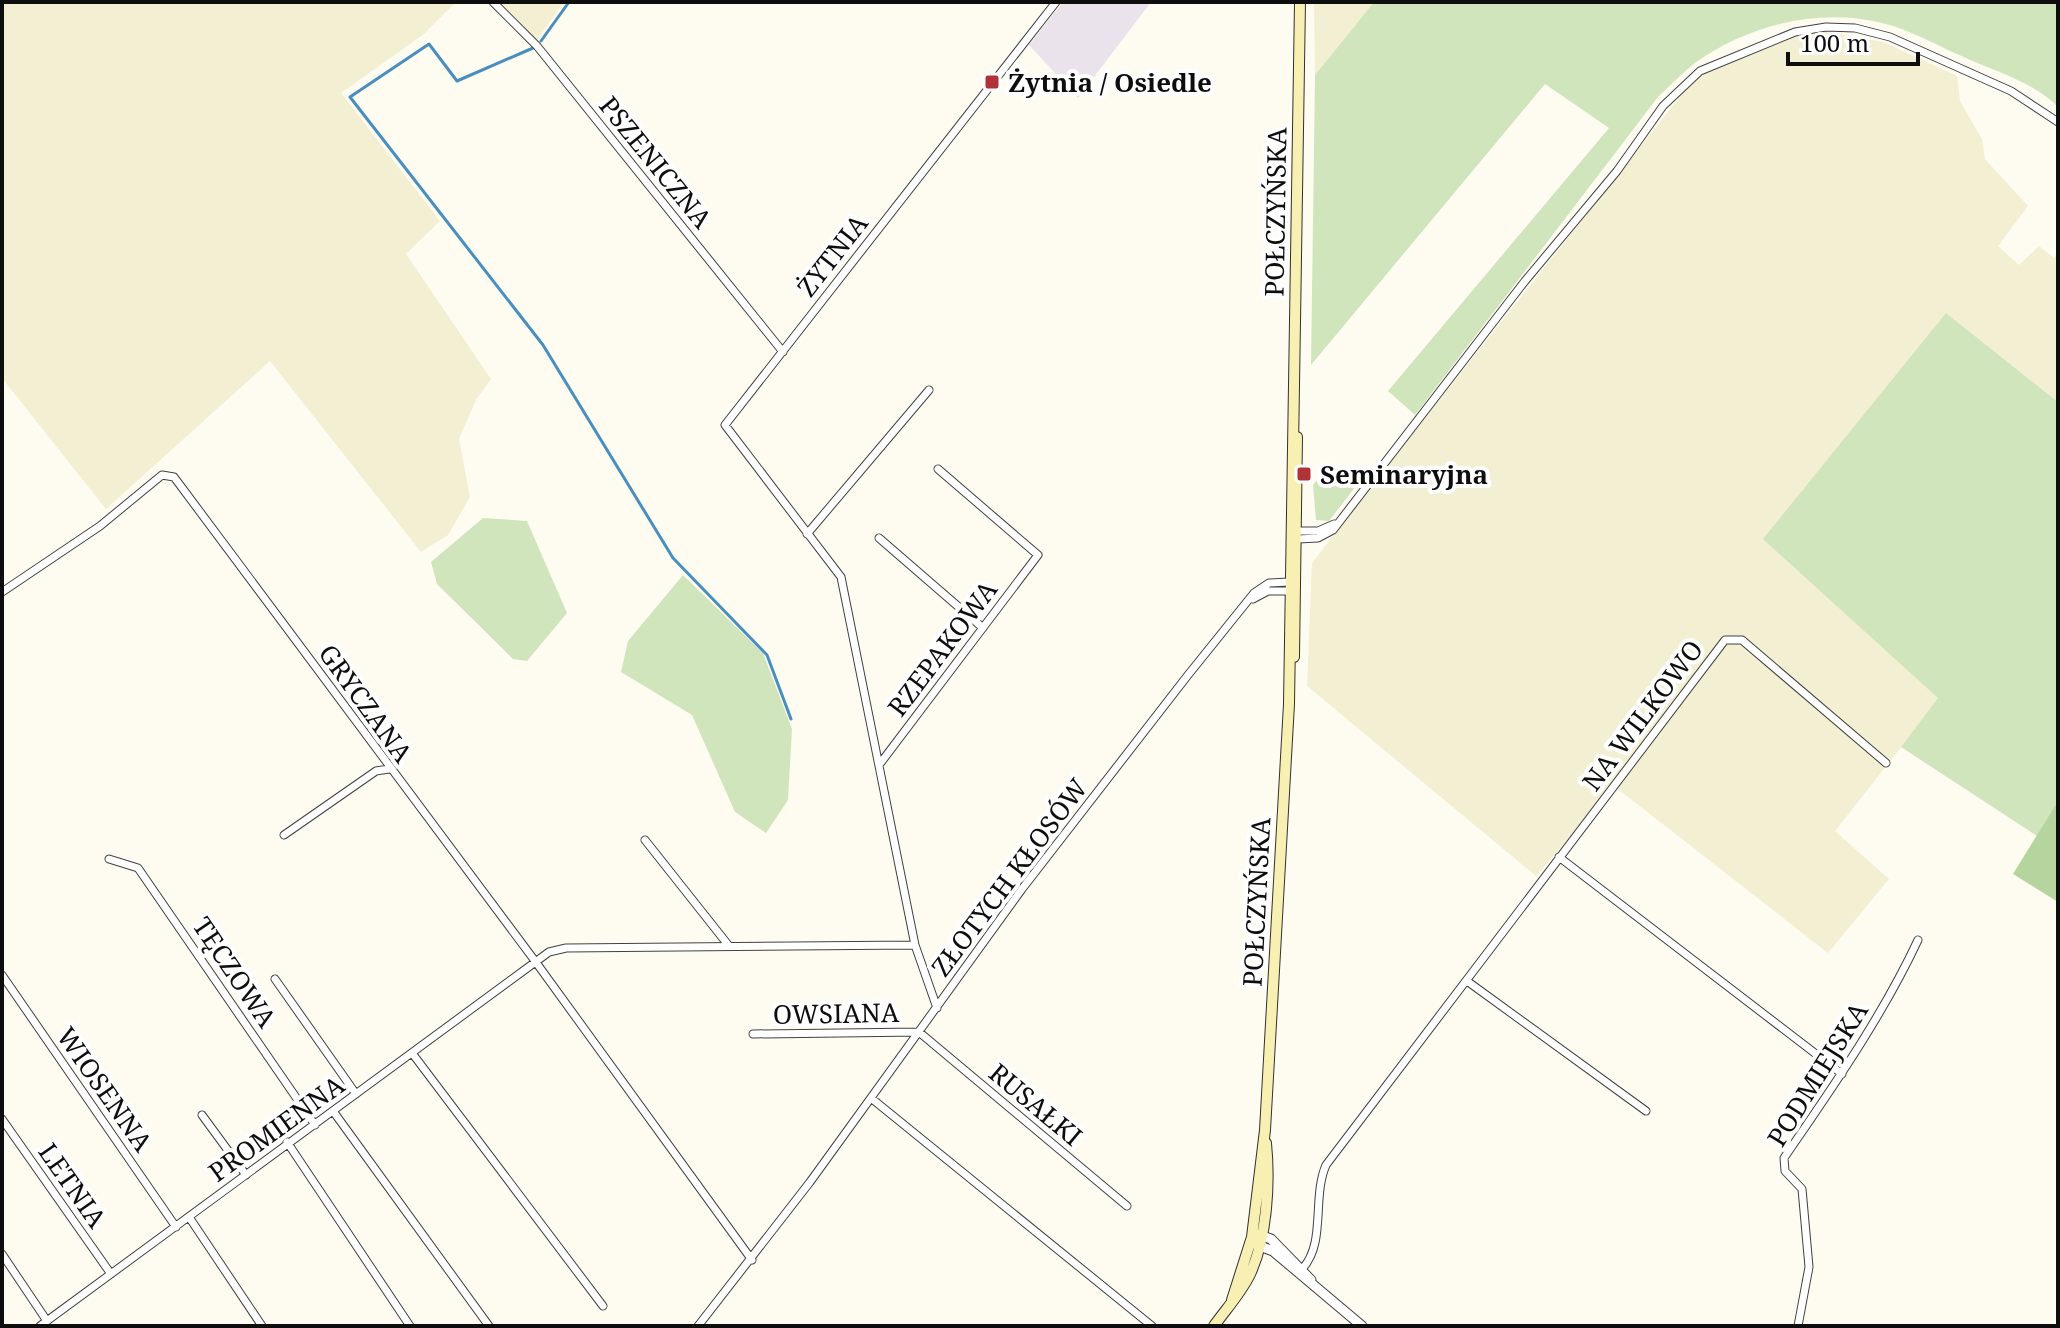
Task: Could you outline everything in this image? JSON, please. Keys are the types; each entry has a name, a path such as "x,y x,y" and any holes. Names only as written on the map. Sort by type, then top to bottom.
{"main road":[{"name":"POŁCZYŃSKA","path":"1214,1326 1232,1300 1256,1239 1265,1130 1295,534 1300,2"}],"street":[{"name":"PSZENICZNA","path":"493,2 557,71 783,352"},
{"name":"ŻYTNIA","path":"937,1008 915,945 841,577 725,425 1056,2"},
{"path":"1295,534 1321,530 1336,523 1525,281 1617,171 1663,106 1700,71 1795,32 1826,27 1855,28 1890,37 2011,91 2058,122"},
{"path":"807,534 929,390"},
{"name":"RZEPAKOWA","path":"879,765 1038,555 938,469"},
{"name":"GRYCZANA","path":"2,592 100,526 162,475 174,477 535,961 752,1260"},
{"path":"879,538 983,628"},
{"name":"ZŁOTYCH KŁOSÓW","path":"698,1326 810,1182 1031,877 1248,603 1263,585 1292,587"},
{"name":"NA WILKOWO","path":"1303,1268 1315,1251 1317,1198 1326,1165 1725,640 1731,637 1742,640 1886,763"},
{"path":"284,835 376,771 389,769"},
{"path":"645,840 729,946"},
{"path":"1559,857 1842,1074"},
{"name":"TĘCZOWA","path":"109,859 129,862 138,868 315,1125"},
{"name":"PODMIEJSKA","path":"1798,1326 1809,1267 1802,1189 1785,1171 1784,1158 1842,1074 1899,982 1918,940"},
{"path":"535,961 549,952 566,948 915,945"},
{"name":"PROMIENNA","path":"44,1323 535,961"},
{"name":"WIOSENNA","path":"2,975 176,1227"},
{"path":"275,979 356,1094"},
{"path":"1467,981 1646,1111"},
{"name":"OWSIANA","path":"753,1034 919,1032"},
{"name":"RUSAŁKI","path":"919,1032 1127,1206"},
{"path":"412,1053 603,1306"},
{"path":"871,1098 1152,1326"},
{"path":"333,1111 489,1326"},
{"path":"202,1115 246,1175"},
{"name":"LETNIA","path":"2,1119 111,1274"},
{"path":"287,1142 410,1326"},
{"path":"189,1217 262,1326"},
{"path":"1256,1239 1303,1268 1313,1282"},
{"path":"1256,1239 1313,1282 1362,1326"},
{"path":"2,1254 44,1323"}],"shaded area":[{"path":"2,2 456,2 424,34 341,93 440,221 406,254 491,379 476,400 459,439 470,497 448,535 421,552 270,361 106,509 2,378"},
{"path":"500,2 564,2 537,40"},
{"path":"1063,2 1151,2 1078,98 1029,45"},
{"path":"1314,2 1374,2 1315,75"},
{"path":"1817,30 1883,42 1957,76 1960,101 1982,139 1985,159 2028,206 1998,246 2019,265 2039,246 2054,258 2058,253 2058,402 1946,313 1939,699 1835,831 1889,879 1828,953 1614,786 1536,876 1307,686 1312,563 1390,462 1694,79 1725,61"}],"green space":[{"path":"1374,2 2058,2 2058,107 2038,91 2015,79 1902,29 1868,20 1816,18 1765,28 1740,37 1695,63 1658,97 1415,415 1388,391 1609,128 1545,84 1311,365 1315,75"},
{"path":"1946,313 2058,402 2058,801 2037,836 1901,747 1938,698 1763,539"},
{"path":"1325,470 1359,482 1329,521 1316,520 1313,485"},
{"path":"483,518 527,521 567,613 527,661 513,659 437,584 431,562"},
{"path":"683,575 763,653 792,729 788,800 766,833 735,812 692,715 621,672 628,641"},
{"path":"2058,801 2058,902 2013,874"}],"waterway":[{"path":"541,41 569,2"},
{"path":"533,48 457,81 429,44 350,97 543,345 673,558 767,655 791,719"}],"place":[{"name":"Żytnia / Osiedle","path":"992,82"},
{"name":"Seminaryjna","path":"1304,474"}]}
